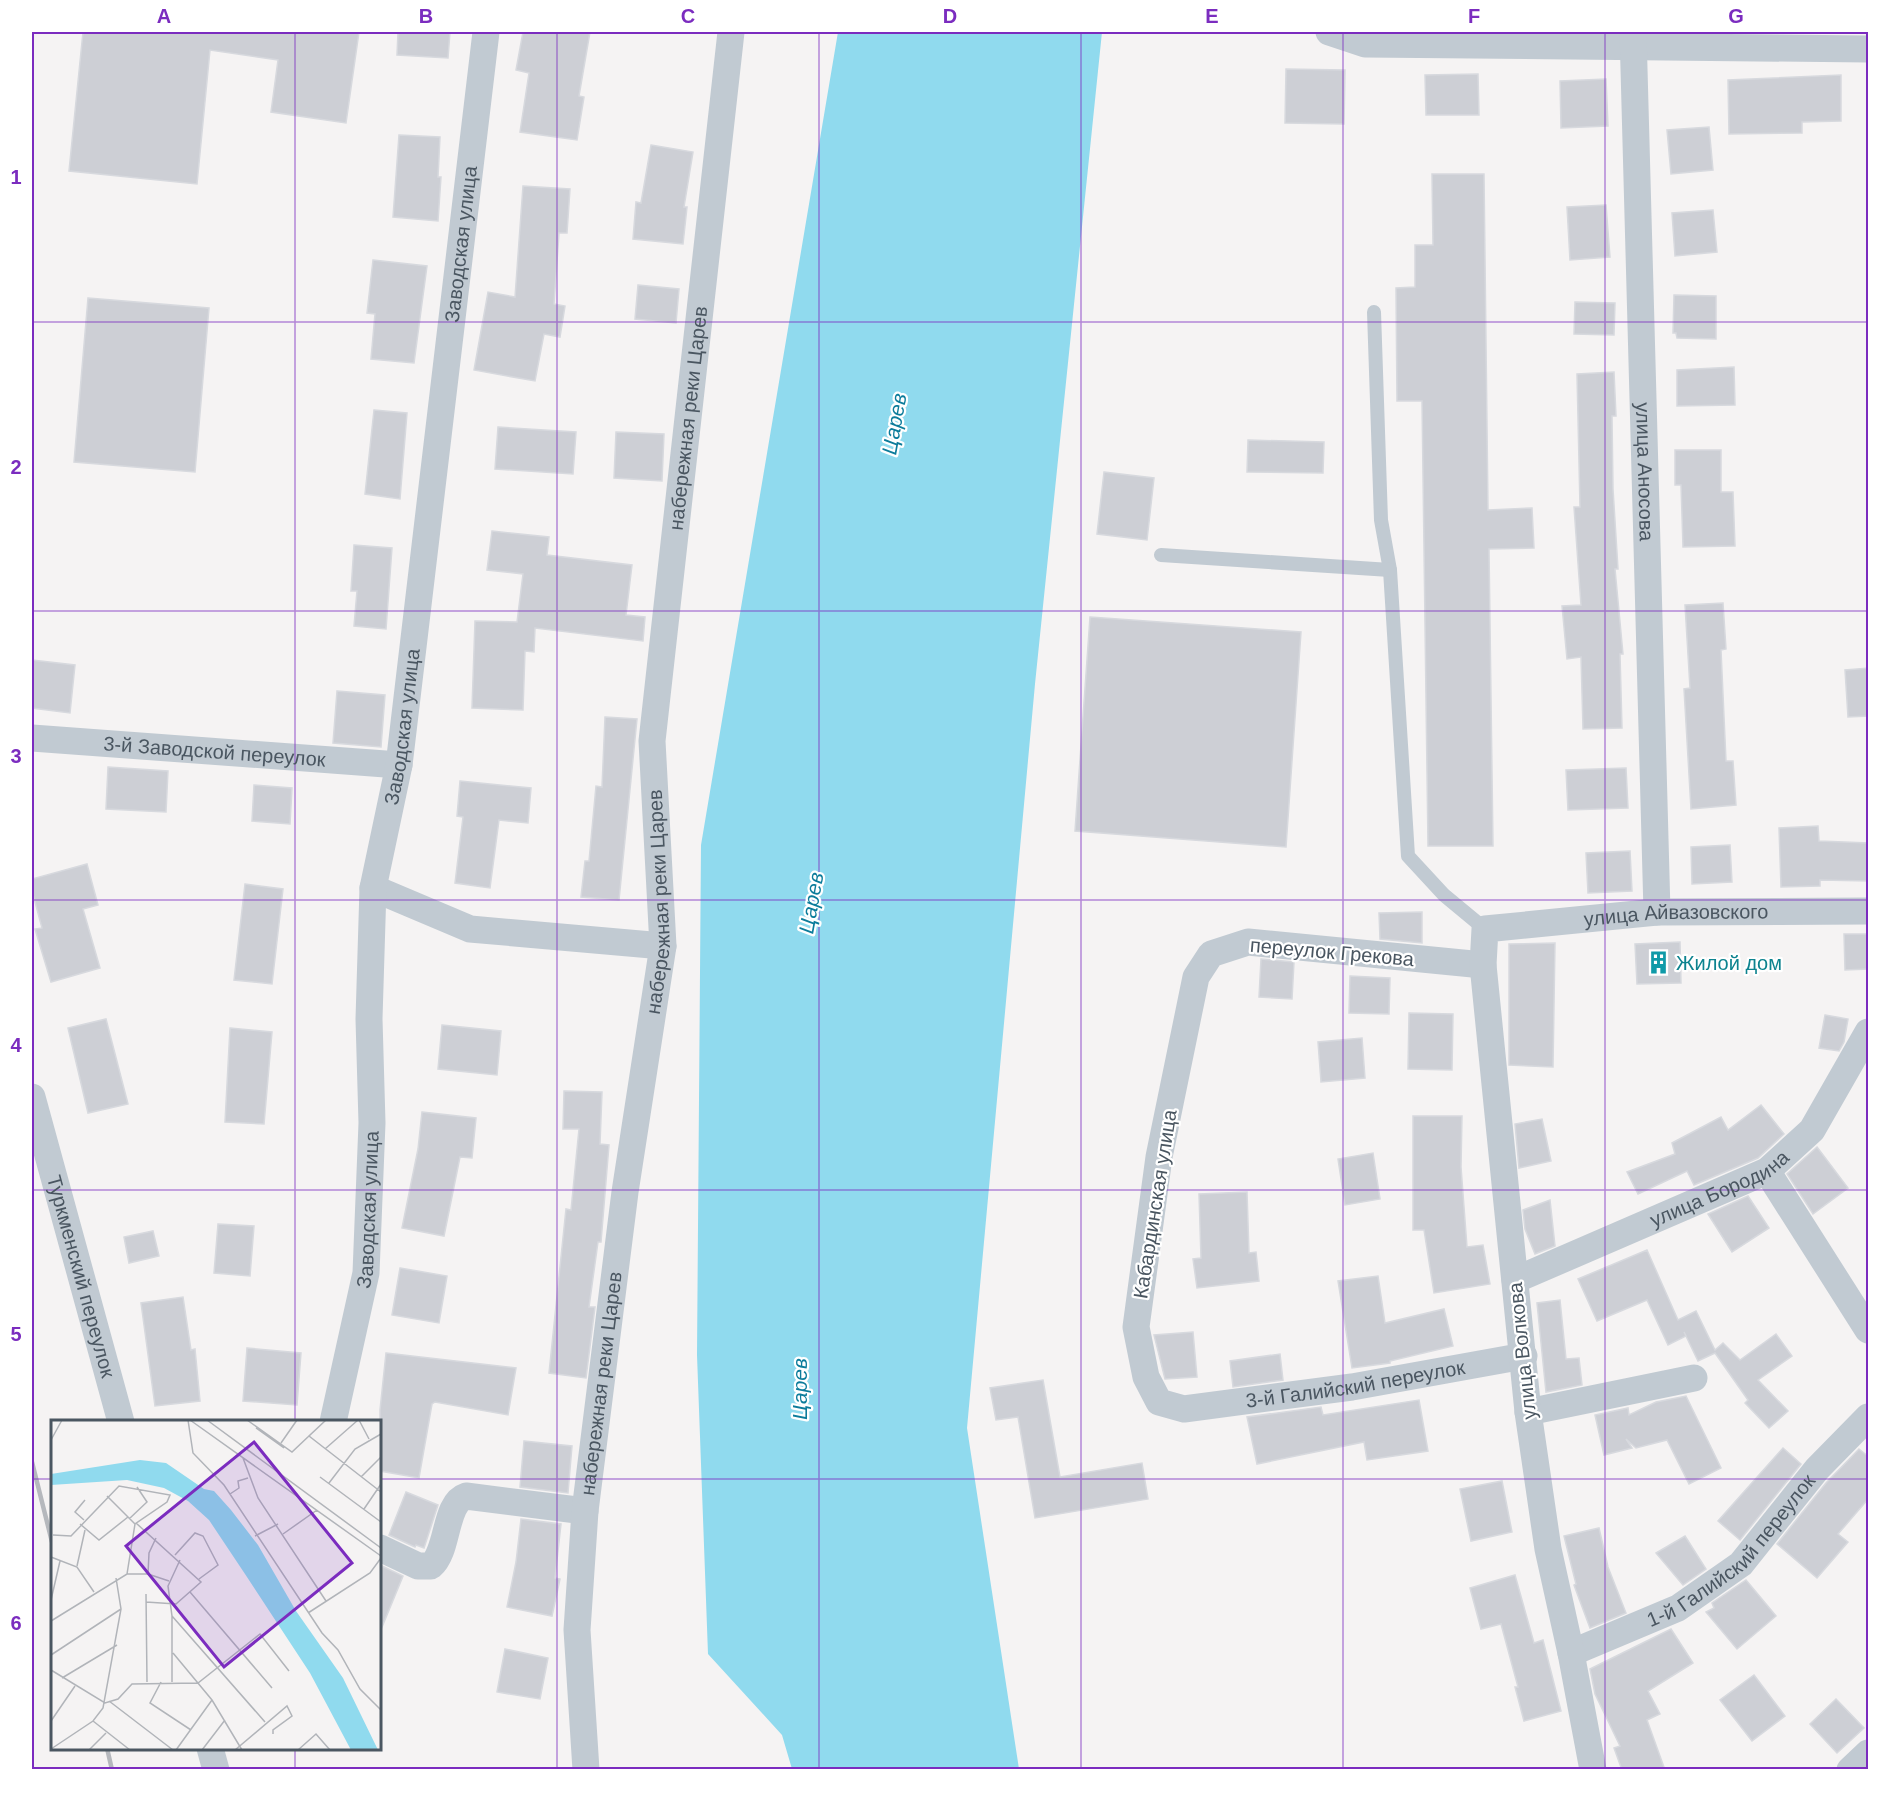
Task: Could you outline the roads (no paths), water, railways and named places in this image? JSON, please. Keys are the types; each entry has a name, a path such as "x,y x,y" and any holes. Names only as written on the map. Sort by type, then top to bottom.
{"street":[{"name":"Заводская улица","path":"333,1420 366,1273 372,1123 369,1019 374,888 399,765 486,32"},
{"name":"набережная реки Царев","path":"586,1770 578,1630 585,1511 625,1192 663,946 652,741 731,32"},
{"path":"1329,32 1365,44 1633,40 1869,49"},
{"name":"улица Аносова","path":"1633,40 1657,912"},
{"name":"3-й Заводской переулок","path":"32,738 399,765"},
{"path":"374,888 470,929 663,946"},
{"name":"улица Айвазовского","path":"1485,928 1657,912 1869,912"},
{"name":"улица Волкова","path":"1485,928 1483,965 1528,1412 1548,1549 1593,1770"},
{"name":"переулок Грекова","path":"1196,977 1211,954 1248,942 1483,965"},
{"name":"Кабардинская улица","path":"1184,1409 1159,1402 1146,1377 1136,1327 1159,1157 1196,977"},
{"name":"улица Бородина","path":"1515,1280 1767,1171 1812,1130 1869,1032"},
{"name":"Туркменский переулок","path":"32,1097 120,1420"},
{"path":"1767,1171 1869,1329"},
{"name":"3-й Галийский переулок","path":"1184,1409 1352,1387 1524,1356"},
{"path":"1528,1412 1694,1378"},
{"name":"1-й Галийский переулок","path":"1571,1653 1678,1608 1741,1564 1817,1469 1869,1417"},
{"path":"381,1548 418,1566 431,1566 439,1555 455,1504 466,1496 585,1511"},
{"path":"210,1750 216,1770"}],"lane":[{"path":"1374,312 1381,520 1390,570 1408,856 1444,895 1485,928"},
{"path":"1161,555 1390,570"}],"water":[{"name":"Царев","path":"838,32 1102,32 1035,684 967,1428 1019,1769 792,1769 782,1735 708,1654 697,1355 701,845"}],"railway":[{"path":"32,1462 51,1538"},
{"path":"107,1750 112,1770"}],"place":[{"name":"Жилой дом","path":"1658,963"}]}
